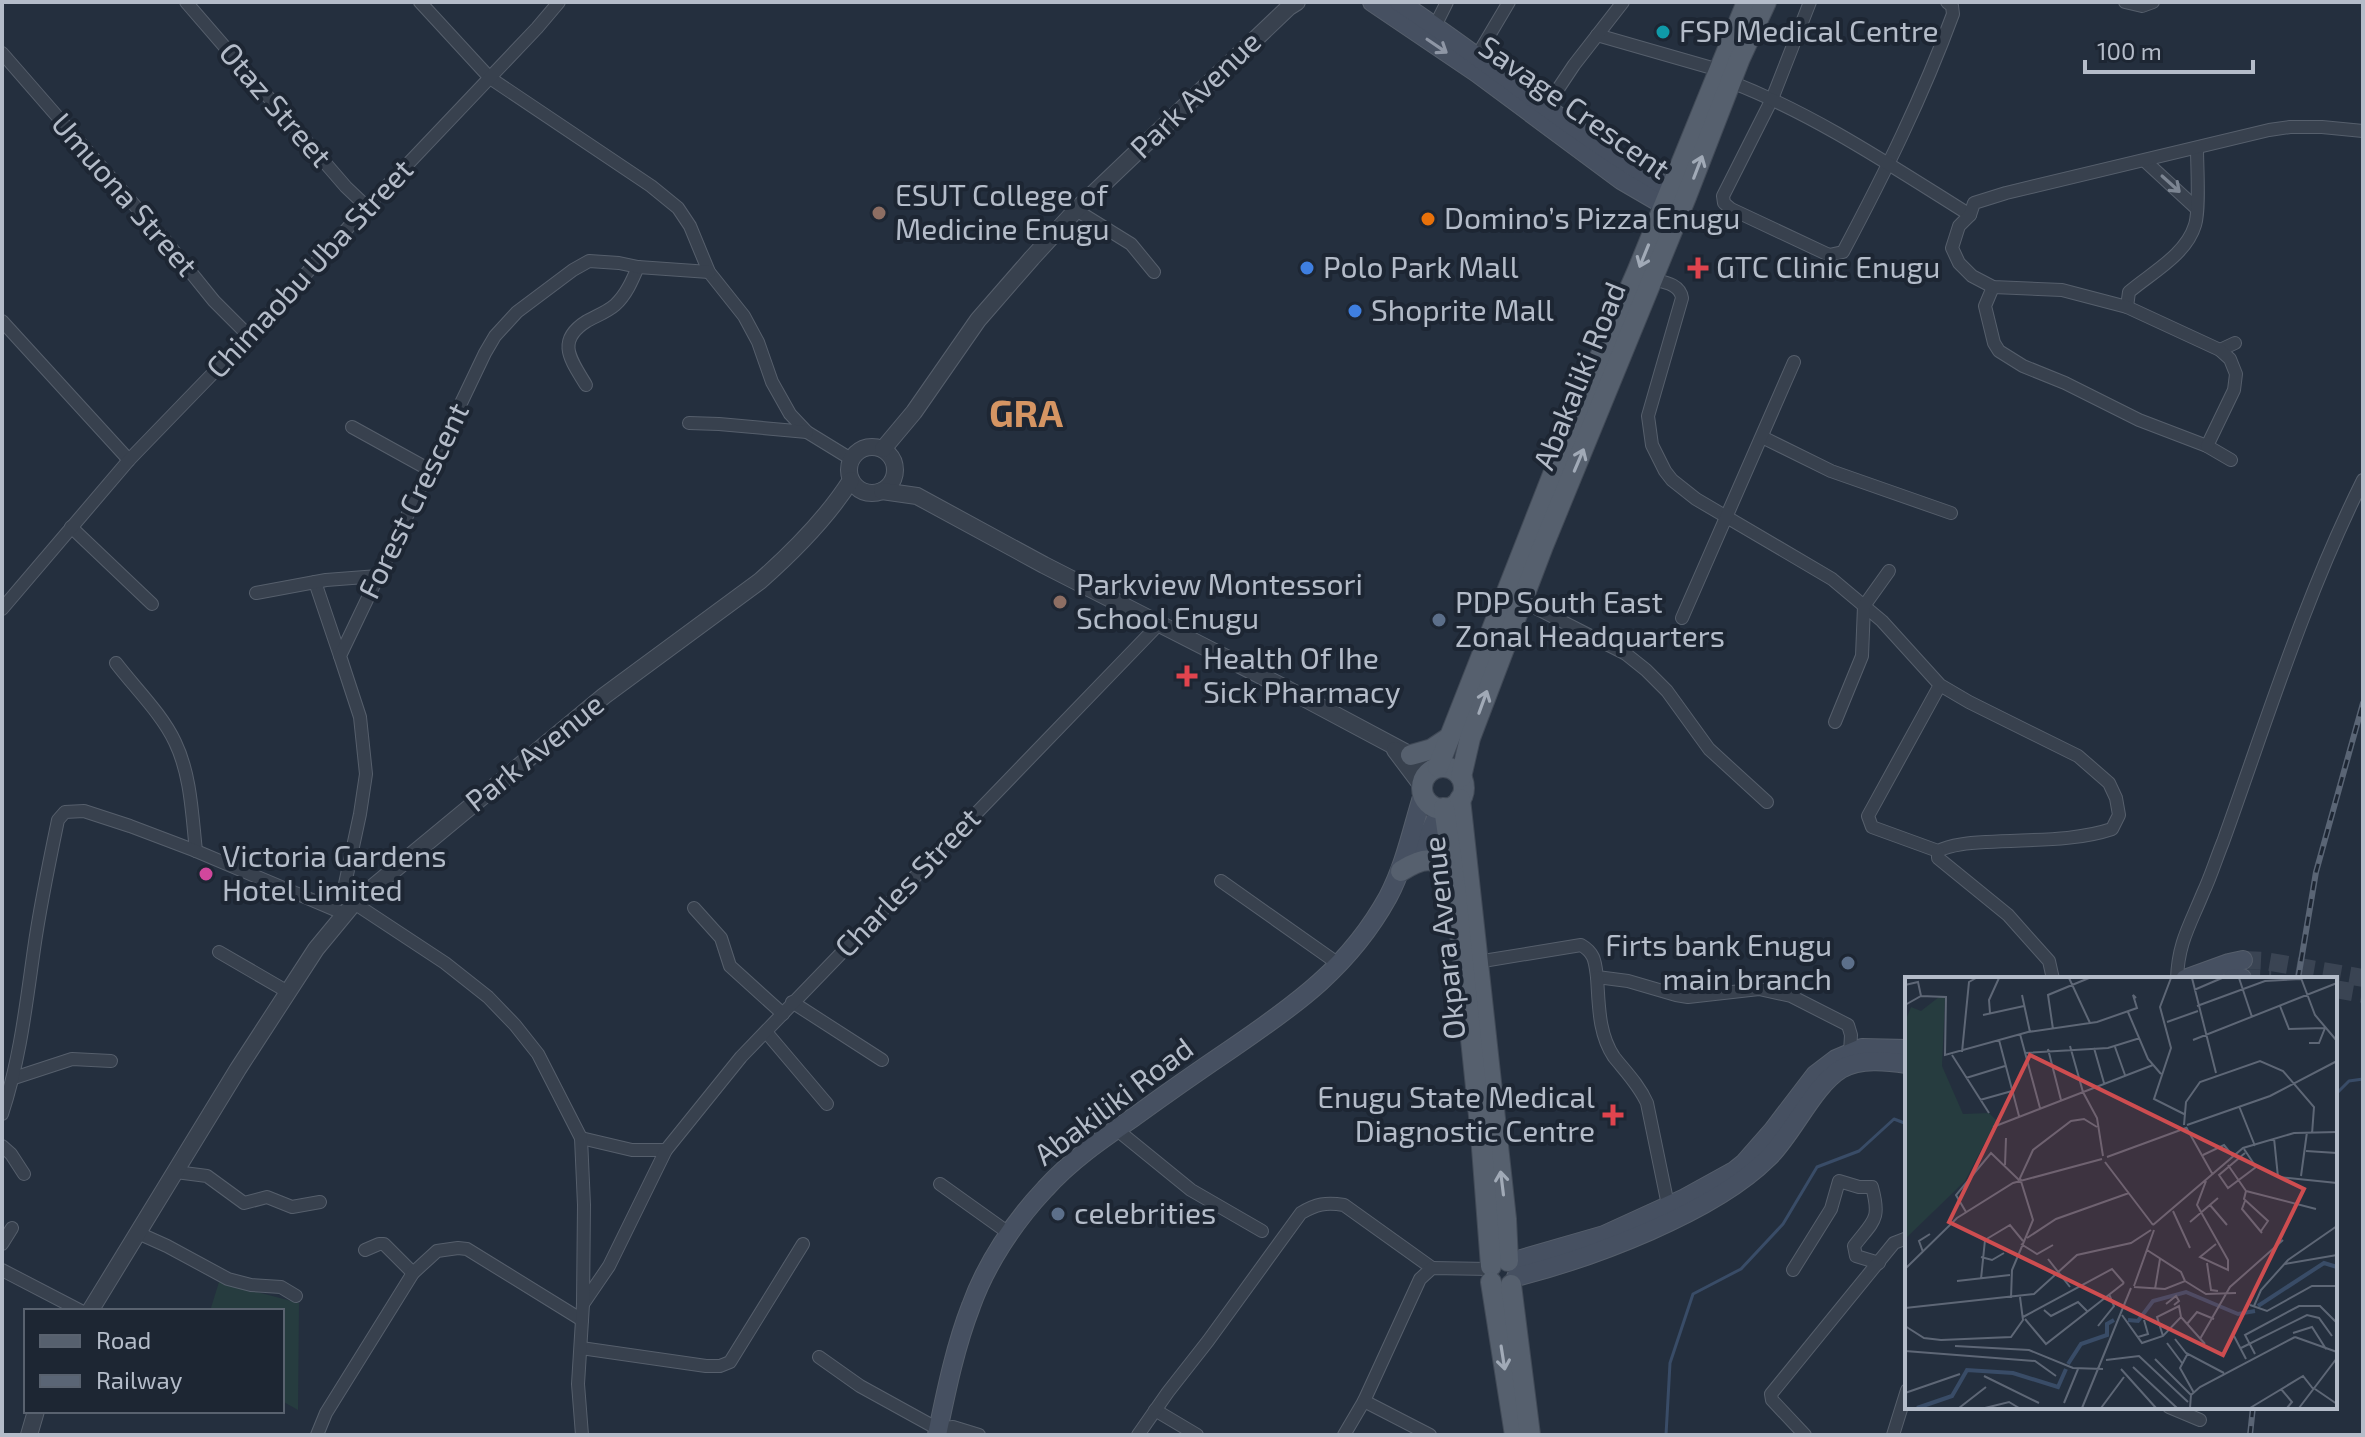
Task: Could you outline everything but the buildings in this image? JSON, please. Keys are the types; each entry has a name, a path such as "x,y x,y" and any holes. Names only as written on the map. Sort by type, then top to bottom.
{"main road":[{"name":"Savage Crescent","path":"1399,2 1675,201"},
{"name":"Savage Crescent","path":"1379,4 1614,174 1675,201"},
{"name":"Abakaliki Road","path":"1461,777 1470,738 1522,601 1536,542 1592,375 1675,201 1749,6"},
{"name":"Abakaliki Road","path":"1436,768 1652,279 1675,201"},
{"path":"1411,755 1432,749 1447,739"},
{"path":"1436,768 1453,769 1461,777 1464,790 1448,805 1402,868 1426,775 1436,768"},
{"path":"1422,790 1431,805 1448,805"},
{"name":"Okpara Avenue","path":"1448,805 1454,876 1506,1219 1502,1272 1515,1435"},
{"name":"Okpara Avenue","path":"1448,805 1477,962 1475,1008"},
{"path":"1402,868 1425,860 1439,863 1454,876"},
{"name":"Abakiliki Road","path":"938,1432 971,1304 984,1275 1034,1202 1090,1148 1296,1005 1340,965 1376,917 1402,868"},
{"path":"2190,977 2229,963 2239,972"},
{"path":"1502,1272 1604,1235 1711,1184 1744,1163 1815,1075 1836,1059 1862,1048 1905,1049"},
{"path":"1502,1272 1584,1256 1682,1214 1751,1173 1775,1150 1823,1087 1842,1069 1869,1062 1905,1064"},
{"name":"Okpara Avenue","path":"1502,1272 1530,1435"}],"street":[{"name":"Otaz Street","path":"186,2 346,187 367,207"},
{"path":"420,2 490,78 651,186 678,208 690,226 709,272 744,316 790,414 807,432 851,459"},
{"name":"Chimaobu Uba Street","path":"2,609 129,460 249,336 559,2"},
{"path":"1435,26 1447,2"},
{"path":"1477,56 1509,2"},
{"path":"1546,107 1623,2"},
{"path":"1810,2 1772,99 1723,196 1724,203 1731,209 1829,255 1843,252 1889,165 1931,75 1953,14 1952,6 1947,2"},
{"path":"2125,2 2142,6 2153,2"},
{"name":"Park Avenue","path":"914,412 978,320 1076,210 1293,4"},
{"path":"1597,35 1725,76 1889,165 1970,215"},
{"name":"Umuona Street","path":"2,53 214,301 249,336"},
{"path":"2207,446 2236,382 2234,367 2220,350 2127,307 2062,290 1993,287 1972,276 1959,263 1953,253 1954,236 1970,215 1974,203 2006,193 2240,136 2290,127 2363,131"},
{"path":"2127,307 2129,292 2178,252 2195,226 2197,148"},
{"path":"2145,161 2196,208"},
{"path":"1076,210 1131,244 1154,272"},
{"name":"Forest Crescent","path":"340,656 485,353 508,320 589,261 709,272"},
{"path":"586,385 568,349 569,339 575,330 622,298 638,267"},
{"path":"1652,279 1675,287 1682,298 1648,416 1652,445 1672,480 1725,517 1832,579 1882,621 1940,685 2078,756 2109,783 2116,798 2119,815 2112,829 2103,832 1971,843 1938,851"},
{"path":"1993,287 1985,306 1999,351 2023,366 2139,420 2207,446 2231,460"},
{"path":"2,321 129,460"},
{"path":"2220,350 2235,343"},
{"path":"1682,618 1794,362"},
{"path":"883,449 914,412"},
{"path":"882,491 890,484 914,412"},
{"path":"689,423 807,432"},
{"path":"352,427 428,469"},
{"path":"1762,437 1831,471 1951,513"},
{"path":"917,496 883,449 867,447 851,459 849,469 856,485 871,493 882,491 917,496 1436,768"},
{"path":"2177,977 2181,942 2209,879 2290,649 2341,523 2363,480"},
{"name":"Park Avenue","path":"91,1309 238,1069 316,949 349,908 604,696 760,581 856,485"},
{"path":"71,527 152,604"},
{"path":"1835,722 1862,656 1864,606 1889,571"},
{"path":"256,593 315,582 378,576"},
{"path":"315,582 360,717 366,774 345,884 349,908"},
{"path":"1522,601 1626,654 1646,670 1667,691 1709,749 1767,802"},
{"name":"Charles Street","path":"583,1304 609,1266 666,1150 741,1057 1159,624"},
{"path":"116,663 174,739 182,758 191,798 196,851"},
{"path":"1938,851 1872,827 1867,819 1940,685"},
{"path":"1392,745 1422,790"},
{"path":"2,1114 14,1078 26,1019 38,923 58,820 65,812 84,811 130,826 349,908 445,963 488,997 538,1054 581,1138 583,1304 578,1384 582,1435"},
{"path":"1938,851 1942,862 2008,915 2049,961 2053,977"},
{"path":"1221,881 1340,965"},
{"path":"694,908 721,938 730,966 783,1014"},
{"path":"1477,962 1581,945 1590,950 1595,959 1603,1036 1647,1103 1668,1205"},
{"path":"219,952 288,992"},
{"path":"1597,977 1628,981 1688,997 1759,989 1791,996 1848,1025 1850,1052"},
{"path":"792,1002 882,1060"},
{"path":"766,1032 827,1104"},
{"path":"14,1078 72,1059 111,1061"},
{"path":"1116,1129 1191,1190 1262,1231"},
{"path":"581,1138 632,1150 666,1150"},
{"path":"2,1146 24,1174"},
{"path":"176,1172 207,1176 244,1203 267,1197 292,1207 320,1202"},
{"path":"1793,1270 1831,1209 1839,1181 1872,1187 1878,1209 1876,1218 1854,1246 1856,1256 1879,1263"},
{"path":"940,1184 1010,1234"},
{"path":"1138,1435 1301,1213 1314,1206 1327,1202 1344,1205 1432,1268 1502,1272"},
{"path":"2,1244 12,1228"},
{"path":"138,1233 228,1279 251,1285 281,1287 296,1296"},
{"path":"1805,1435 1772,1400 1771,1394 1894,1243 1905,1239"},
{"path":"365,1250 384,1244 413,1273"},
{"path":"581,1348 706,1366 730,1362 803,1244"},
{"path":"317,1435 326,1413 413,1273 437,1251 467,1249 582,1320"},
{"path":"1344,1435 1364,1401 1420,1279 1432,1268"},
{"path":"2,1270 77,1309"},
{"path":"819,1357 860,1386 938,1432 953,1427 979,1435"},
{"path":"1893,1435 1905,1396"},
{"path":"1364,1401 1430,1435"},
{"path":"2174,1409 2200,1420"},
{"path":"1155,1410 1197,1435"},
{"path":"29,1435 35,1413"}],"green space":[{"path":"219,1282 299,1303 298,1410 284,1402 284,1309 211,1309"}],"waterway":[{"path":"2337,1093 2349,1081 2363,1079"},
{"path":"1666,1435 1670,1363 1693,1294 1741,1269 1783,1224 1817,1167 1859,1151 1894,1119 1905,1123"}],"tunnel":[{"path":"2243,960 2363,978"},
{"path":"2337,989 2363,994"}],"railway":[{"path":"2298,977 2316,872 2363,703"},
{"path":"2250,1435 2253,1409"}],"place":[{"name":"FSP Medical Centre","path":"1663,32"},
{"name":"ESUT College of Medicine Enugu","path":"879,213"},
{"name":"Domino’s Pizza Enugu","path":"1428,219"},
{"name":"Polo Park Mall","path":"1307,268"},
{"name":"GTC Clinic Enugu","path":"1698,268"},
{"name":"Shoprite Mall","path":"1355,311"},
{"name":"Parkview Montessori School Enugu","path":"1060,602"},
{"name":"PDP South East Zonal Headquarters","path":"1439,620"},
{"name":"Health Of Ihe Sick Pharmacy","path":"1187,676"},
{"name":"Victoria Gardens Hotel Limited","path":"206,874"},
{"name":"Firts bank Enugu main branch","path":"1848,963"},
{"name":"Enugu State Medical Diagnostic Centre","path":"1613,1115"},
{"name":"celebrities","path":"1058,1214"}],"district":[{"name":"GRA","path":"1026,414"}]}
